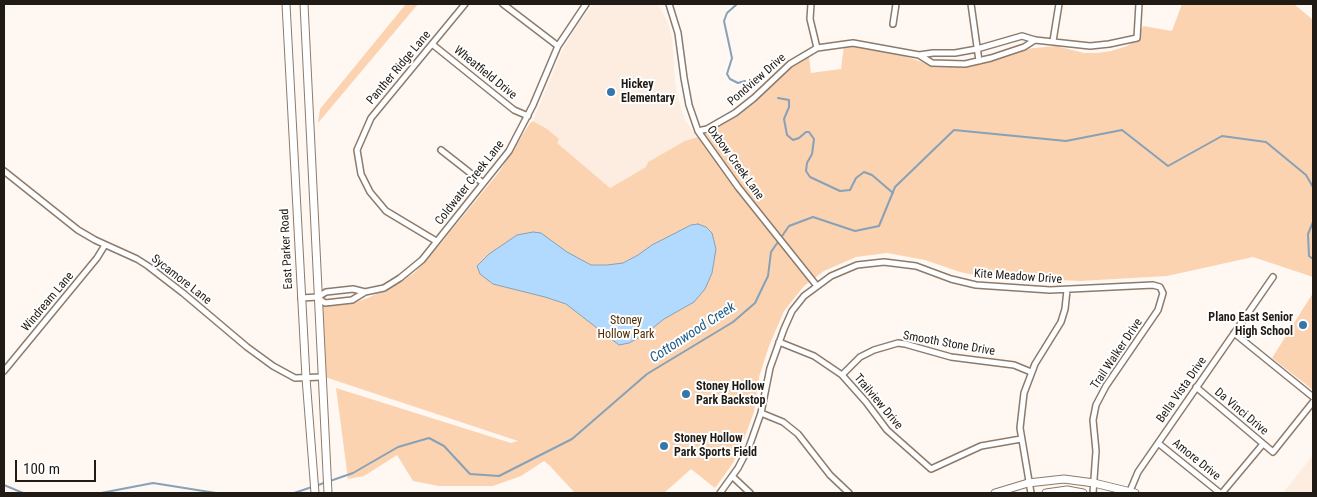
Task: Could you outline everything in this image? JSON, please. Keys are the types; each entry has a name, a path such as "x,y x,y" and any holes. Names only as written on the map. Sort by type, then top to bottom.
{"main road":[{"name":"East Parker Road","path":"286,4 306,378 315,493"},
{"path":"304,4 328,493"},
{"path":"995,493 1028,482 1064,480 1094,482 1132,492"},
{"path":"1046,493 1066,490 1083,493"}],"street":[{"name":"Panther Ridge Lane","path":"436,241 386,211 370,192 361,174 357,150 371,118 465,4"},
{"path":"503,4 558,46"},
{"name":"Coldwater Creek Lane","path":"318,297 325,303 352,300 365,292 384,288 422,260 509,151 528,116 558,46 586,4"},
{"name":"Oxbow Creek Lane","path":"669,4 678,32 689,105 698,131 738,187 817,286"},
{"path":"811,4 810,19 817,48"},
{"path":"893,24 896,4"},
{"path":"971,4 979,61"},
{"path":"1053,41 1059,4"},
{"name":"Pondview Drive","path":"698,131 707,129 735,113 790,64 817,48 852,43 919,55 955,53 977,49 1022,36 1035,40 1090,46 1109,44 1137,38 1139,4"},
{"name":"Pondview Drive","path":"919,55 932,63 965,64 1024,47 1035,40"},
{"name":"Wheatfield Drive","path":"432,44 514,110 528,116"},
{"path":"441,150 483,184"},
{"name":"Sycamore Lane","path":"4,171 70,224 105,245 137,258 179,289 247,347 273,366 292,377 322,377"},
{"name":"Windream Lane","path":"4,371 97,258 105,245"},
{"name":"Kite Meadow Drive","path":"720,493 733,477 749,447 761,413 767,377 792,311 804,296 827,278 866,263 884,262 916,266 958,281 976,285 1066,290 1153,285 1160,287"},
{"name":"Bella Vista Drive","path":"1132,492 1138,472 1273,277"},
{"name":"Trail Walker Drive","path":"1093,493 1096,452 1093,420 1096,405 1106,386 1158,310 1163,294 1160,287"},
{"name":"Coldwater Creek Lane","path":"302,298 318,297 326,292 353,289 365,292"},
{"path":"1031,493 1021,439 1020,421 1023,399 1031,372 1041,351 1061,322 1065,309 1066,290"},
{"path":"1234,334 1313,397"},
{"name":"Trailview Drive","path":"779,342 814,356 842,375 887,430 931,469 981,446 1021,439"},
{"name":"Smooth Stone Drive","path":"842,375 860,357 874,350 898,344 905,344 951,357 1014,365 1031,372"},
{"name":"Da Vinci Drive","path":"1196,387 1273,452 1313,402"},
{"path":"761,413 783,422 798,434 830,475 849,493"},
{"name":"Amore Drive","path":"1158,443 1221,493"},
{"path":"1221,493 1263,444"},
{"path":"733,477 750,493"}],"shaded area":[{"name":"Hickey Elementary","path":"594,4 658,4 668,23 672,38 675,81 679,102 685,120 696,136 648,162 646,167 610,188 556,143 559,139 533,121 562,51 580,21"},
{"path":"1313,455 1313,493 1283,493"}],"green space":[{"path":"406,4 418,4 318,123 320,109"},
{"name":"Stoney Hollow Park","path":"1182,4 1294,4 1313,20 1313,277 1253,257 1167,276 1080,281 979,276 960,272 925,260 887,253 856,257 824,271 804,286 784,311 769,346 759,377 754,412 741,447 733,463 715,488 691,469 664,493 575,493 544,461 521,476 493,486 439,486 413,481 397,455 364,476 348,479 336,388 511,443 518,441 325,377 322,306 354,303 402,281 414,273 499,172 533,121 559,139 557,143 610,188 646,167 648,162 685,141 709,133 733,118 752,104 789,69 809,57 811,73 841,69 844,46 879,47 930,65 948,67 990,62 1024,49 1056,46 1084,53 1097,53 1127,46 1136,40 1143,26 1172,31"},
{"name":"Plano East Senior High School","path":"1313,293 1313,390 1272,358"}],"water":[{"path":"698,224 706,227 712,233 716,249 712,273 705,289 694,302 664,319 644,335 629,343 619,345 566,304 493,284 480,274 477,266 489,254 517,235 533,232 541,233 567,252 591,265 623,263 652,245 691,225"}],"waterway":[{"path":"737,4 727,13 724,21 732,58 727,74 730,79 738,83 745,81"},
{"path":"778,98 789,100 789,107 784,119 787,135 793,140 809,132 814,139 812,154 807,163 806,171 810,177 840,191 850,190 856,178 864,172 872,175 893,193"},
{"name":"Cottonwood Creek","path":"330,481 353,473 398,447 429,438 444,446 470,474 499,476 572,439 647,374 733,322 755,303 768,276 771,252 789,226 813,217 855,231 879,226 895,187 954,130 1066,141 1122,130 1168,166 1222,136 1266,142 1306,175 1313,187"},
{"name":"Cottonwood Creek","path":"1313,222 1308,234 1309,256 1313,259"},
{"name":"Cottonwood Creek","path":"316,486 326,482"},
{"name":"Cottonwood Creek","path":"101,493 153,483 216,493"},
{"name":"Cottonwood Creek","path":"4,485 23,493"},
{"name":"Cottonwood Creek","path":"294,493 312,487"}],"place":[{"name":"Hickey Elementary","path":"611,92"},
{"name":"Plano East Senior High School","path":"1303,325"},
{"name":"Stoney Hollow Park Backstop","path":"686,394"},
{"name":"Stoney Hollow Park Sports Field","path":"664,446"}]}
